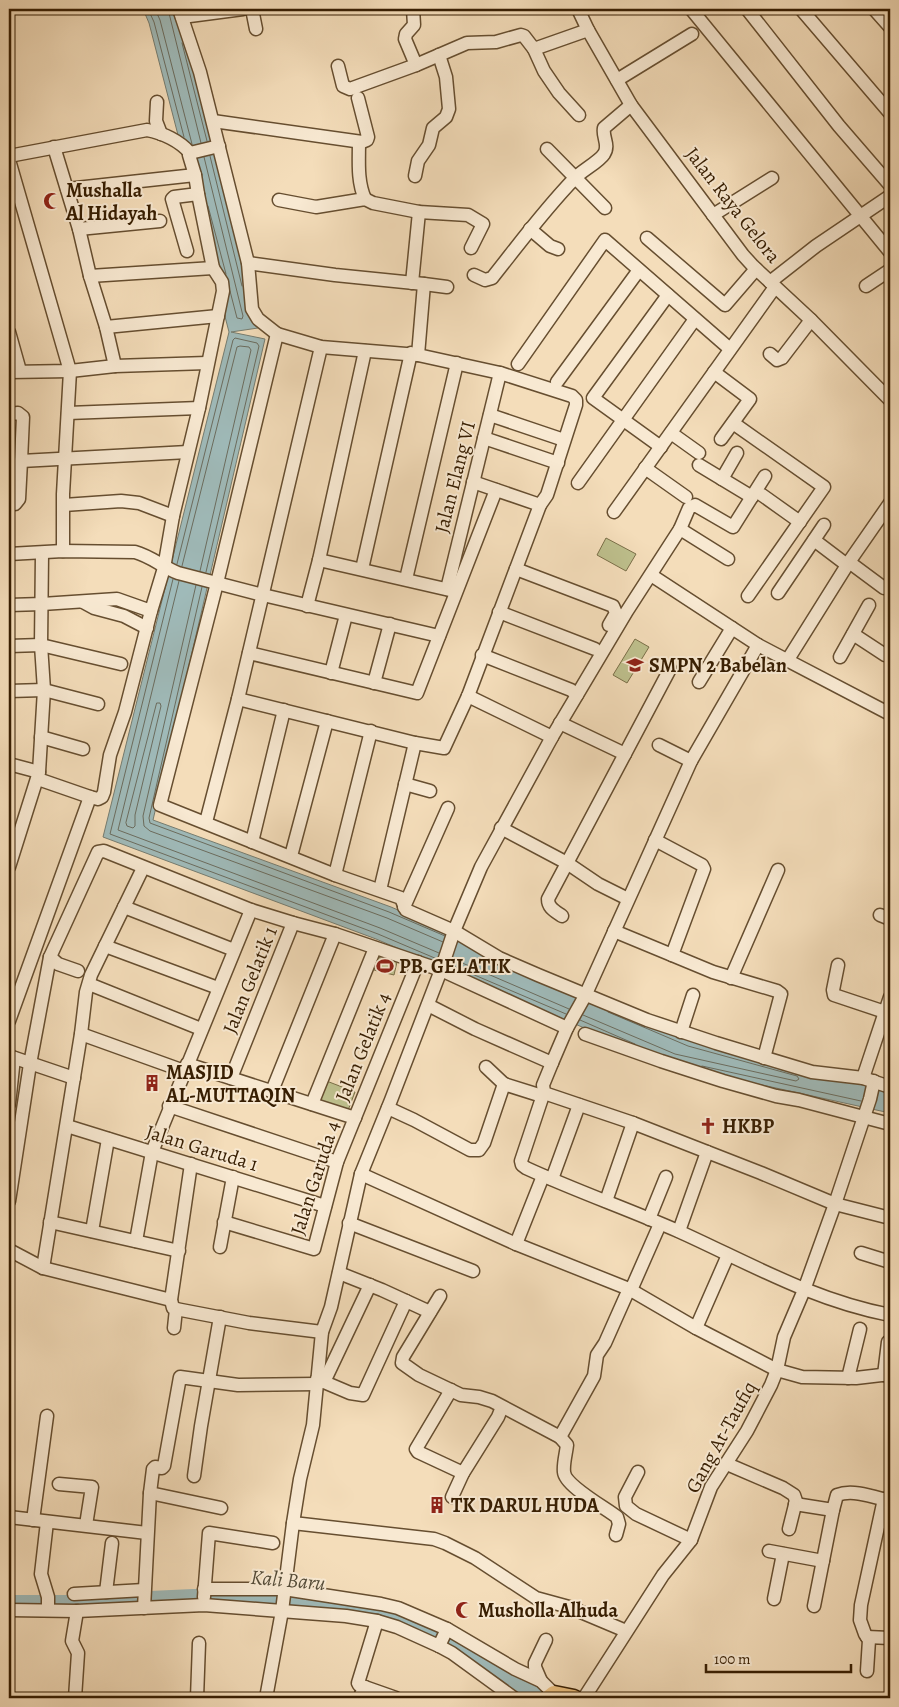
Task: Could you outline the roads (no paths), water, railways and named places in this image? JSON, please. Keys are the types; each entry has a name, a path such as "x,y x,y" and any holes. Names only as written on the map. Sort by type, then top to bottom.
{"main road":[{"path":"551,1696 574,1698"}],"street":[{"path":"238,699 415,743 444,748 468,696 540,506 547,495 576,406 575,398 500,373 414,354 321,348 277,334 254,314 248,263 205,149 213,122 200,72 181,13 243,9"},
{"path":"252,9 256,29"},
{"path":"413,9 414,25 406,34 405,39 416,65"},
{"name":"Jalan Raya Gelora","path":"578,9 631,105 743,255 890,400"},
{"path":"691,9 862,215 890,252"},
{"path":"746,9 839,126 890,185"},
{"path":"801,9 890,113"},
{"path":"880,11 890,26"},
{"path":"534,49 588,30"},
{"path":"617,80 692,34"},
{"path":"338,66 343,86 350,89 416,65 467,43 496,42 521,35 524,36 534,49 544,71 559,93 579,114"},
{"path":"416,176 418,160 429,145 433,128 446,117 449,110 446,77 439,54"},
{"path":"213,122 359,142 367,140 368,137 358,98"},
{"path":"157,102 156,122 161,134"},
{"path":"474,275 485,280 492,278 575,176 602,156 607,144 603,133 604,128 631,105"},
{"path":"63,551 70,371 9,158 54,146 147,130 205,149"},
{"path":"359,142 359,174 365,199"},
{"path":"54,146 106,326 115,366"},
{"path":"9,764 90,797 102,797 104,792 110,754 125,712 164,568 173,516 224,291 222,282 213,268 190,158 205,149"},
{"path":"547,149 605,208"},
{"path":"67,189 195,175"},
{"path":"713,215 772,178"},
{"path":"188,251 172,199 174,197 198,194"},
{"path":"614,512 714,372 772,285 816,246 890,196"},
{"path":"278,200 316,207 365,199 373,203 419,212 468,215 483,224 472,248"},
{"path":"362,569 414,354 419,212"},
{"path":"79,229 160,221"},
{"path":"530,229 547,243 558,248"},
{"path":"647,238 725,305 756,269"},
{"path":"518,364 605,240 730,349"},
{"path":"248,263 447,288"},
{"path":"90,276 213,268"},
{"path":"557,382 639,270"},
{"path":"866,286 890,270"},
{"path":"661,447 593,398 668,295"},
{"path":"106,326 218,316"},
{"path":"578,483 695,319"},
{"path":"770,354 778,360 782,358 810,320"},
{"path":"9,332 14,371 70,371 115,366 207,363"},
{"path":"277,334 217,583 160,805 335,875 400,898 406,910 451,941 499,958 584,998 681,1032 812,1072 870,1087 890,1087"},
{"path":"206,822 238,699 321,348"},
{"path":"307,606 366,352"},
{"path":"406,579 458,364"},
{"path":"714,372 750,399 721,439"},
{"name":"Jalan Elang VI","path":"452,590 474,482 500,373"},
{"path":"68,412 199,408"},
{"path":"9,414 18,413 22,417 19,499 15,504 9,504"},
{"path":"490,415 564,440"},
{"path":"733,423 824,487 748,596"},
{"path":"671,432 722,479 757,496 800,522"},
{"path":"484,438 558,463"},
{"path":"21,461 188,452"},
{"path":"722,479 737,452"},
{"path":"645,468 686,497"},
{"path":"574,692 680,529 689,508 695,505 733,527 757,496 765,476"},
{"path":"474,482 540,506"},
{"path":"249,653 417,693 439,636 452,590 496,490"},
{"path":"64,504 121,501 139,503 173,516"},
{"path":"787,661 848,564 890,503"},
{"path":"778,593 824,525"},
{"path":"680,529 728,559"},
{"path":"814,540 884,588"},
{"path":"9,554 42,554 63,551 135,552 144,554 164,568 178,573 307,606 439,636"},
{"path":"9,867 39,776 44,690 41,645 42,554"},
{"path":"319,560 452,590"},
{"path":"266,1698 283,1599 300,1479 313,1425 319,1382 322,1332 331,1307 361,1174 481,867 560,723 595,649 616,613 615,608 516,569"},
{"path":"650,576 758,645 890,714"},
{"path":"9,605 118,599 151,611"},
{"path":"82,601 94,608 124,616 147,628"},
{"path":"840,657 869,605"},
{"path":"499,612 595,649"},
{"path":"331,673 346,615"},
{"path":"374,683 390,624"},
{"path":"699,682 732,628"},
{"path":"853,634 890,656"},
{"path":"9,646 41,645 121,664"},
{"path":"758,645 690,761 584,998 567,1028 542,1085 543,1094 521,1161 522,1165 526,1168 679,1231 804,1290 847,1305 890,1315"},
{"path":"482,655 574,692"},
{"path":"562,916 551,908 548,899 670,668"},
{"path":"9,691 44,690 98,704"},
{"path":"468,696 552,737"},
{"path":"252,842 284,710"},
{"path":"291,856 327,720"},
{"path":"560,723 625,754"},
{"path":"335,875 371,731"},
{"path":"42,738 83,749"},
{"path":"380,890 415,743"},
{"path":"659,745 690,761"},
{"path":"405,784 430,791"},
{"path":"9,1021 90,797"},
{"path":"404,907 448,808"},
{"path":"501,828 567,863 598,884 628,900"},
{"path":"655,840 702,865 704,869 672,955"},
{"path":"9,1201 30,1064 50,957 98,852 104,851 251,910 335,934 442,970 567,1028"},
{"path":"44,1268 82,1034 86,992 105,946 143,868"},
{"path":"731,978 778,870"},
{"path":"124,907 234,950"},
{"path":"136,1241 152,1152 169,1106 251,910"},
{"name":"Jalan Gelatik 1","path":"230,1078 292,923"},
{"path":"614,932 714,972 777,991 781,994 764,1058"},
{"path":"272,1091 335,934"},
{"path":"105,946 218,988"},
{"path":"312,1104 375,948"},
{"path":"50,957 58,964 78,971"},
{"name":"Jalan Gelatik 4","path":"355,1118 418,962"},
{"path":"838,965 833,990 834,995 885,1012"},
{"path":"89,984 201,1029"},
{"path":"681,1032 694,995"},
{"name":"Gang At-Taufiq","path":"584,1698 663,1575 692,1540 711,1487 748,1431 771,1385 777,1370 784,1337 804,1290 864,1118 885,1012 890,997"},
{"path":"428,1004 475,1029 552,1063"},
{"path":"82,1034 185,1068 230,1078 355,1118"},
{"path":"585,1034 691,1071 776,1096 799,1100 890,1124"},
{"path":"9,1104 12,1057 74,1078"},
{"path":"486,1067 504,1084 633,1122 835,1204 890,1218"},
{"path":"388,1108 470,1150 476,1151 484,1143 504,1084"},
{"path":"516,1244 548,1178 579,1105"},
{"path":"169,1106 337,1162"},
{"name":"Jalan Garuda 4","path":"224,1222 313,1249 337,1162 355,1118"},
{"path":"606,1201 633,1122"},
{"name":"Jalan Garuda 1","path":"67,1126 325,1206"},
{"path":"92,1231 108,1139"},
{"path":"679,1231 707,1152"},
{"path":"174,1328 174,1304 179,1251 191,1164"},
{"path":"361,1174 516,1244 630,1290 696,1328 777,1370 802,1377 848,1378 887,1374 888,1342"},
{"path":"560,1437 594,1376 597,1355 605,1343 630,1290 655,1221 666,1176"},
{"path":"220,1248 233,1177"},
{"path":"50,1222 179,1251"},
{"path":"349,1223 473,1271"},
{"path":"9,1250 44,1268 220,1317 322,1332"},
{"path":"861,1253 890,1262"},
{"path":"696,1328 728,1255"},
{"path":"338,1273 430,1312"},
{"path":"319,1382 370,1286"},
{"path":"440,1296 403,1357 402,1363 419,1375 451,1390 461,1394 485,1398 560,1437 567,1445 564,1472 566,1479 617,1517 619,1524 616,1535"},
{"path":"144,1599 147,1533 153,1469 164,1466 180,1377 238,1385 319,1382 350,1393 363,1395 406,1301"},
{"path":"194,1476 220,1317"},
{"path":"848,1378 860,1329"},
{"path":"451,1390 416,1450 463,1473"},
{"path":"452,1497 463,1473 502,1407"},
{"path":"33,1520 47,1416"},
{"path":"727,1464 792,1493 796,1498 789,1529"},
{"path":"638,1472 625,1497 628,1508 636,1514 692,1540"},
{"path":"59,1484 92,1487 86,1525"},
{"path":"150,1493 221,1508"},
{"path":"814,1606 837,1495 842,1493 875,1496 887,1500 862,1604 860,1620 869,1640 868,1671"},
{"path":"795,1504 833,1510"},
{"path":"9,1517 147,1533"},
{"path":"47,1522 41,1574 48,1605"},
{"path":"293,1523 434,1539 445,1542 475,1558 536,1598 568,1607 626,1632"},
{"path":"204,1597 209,1532 273,1543"},
{"path":"106,1592 112,1543"},
{"path":"769,1552 823,1561"},
{"path":"774,1599 783,1554"},
{"path":"74,1594 106,1592 144,1599"},
{"path":"9,1610 48,1605 77,1611 144,1599 204,1597 381,1604 398,1608 443,1638 452,1653 514,1698"},
{"path":"204,1597 283,1599 346,1616 377,1621 443,1638 541,1681"},
{"path":"76,1698 78,1653 72,1641 77,1611"},
{"path":"377,1621 358,1684 362,1693 396,1698"},
{"path":"867,1636 890,1638"},
{"path":"546,1640 535,1663 535,1667 541,1681 551,1696"},
{"path":"197,1698 199,1643"}],"water":[{"path":"143,9 179,9 258,328 231,332 265,339 153,820 391,907 691,1035 890,1090 890,1113 671,1065 376,939 103,837 229,332 149,23"}],"waterway":[{"name":"Kali Baru","path":"9,1604 65,1604 193,1598 255,1598 397,1614 434,1635 469,1651 539,1698"}],"place":[{"name":"Mushalla Al Hidayah","path":"52,201"},
{"name":"SMPN 2 Babelan","path":"635,665"},
{"name":"PB. GELATIK","path":"385,966"},
{"name":"MASJID AL-MUTTAQIN","path":"152,1083"},
{"name":"HKBP","path":"708,1126"},
{"name":"TK DARUL HUDA","path":"437,1505"},
{"name":"Musholla Alhuda","path":"464,1610"}]}
